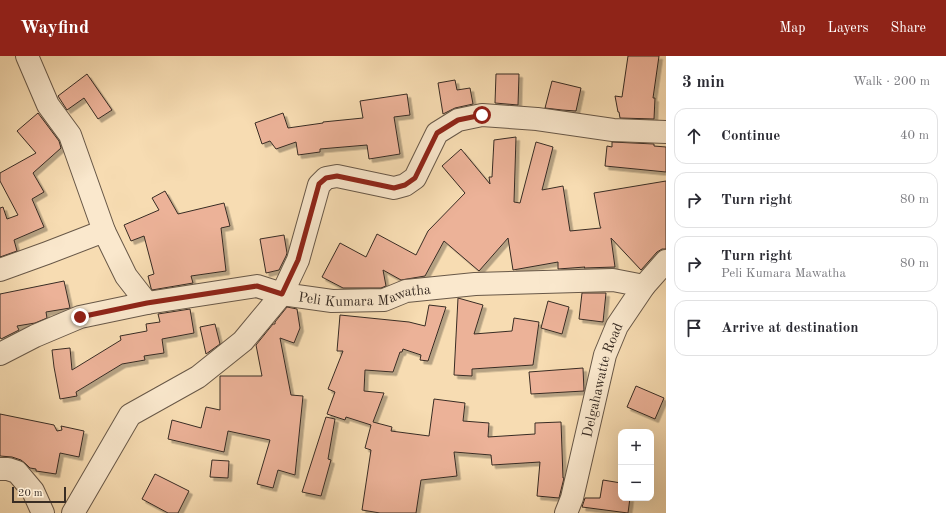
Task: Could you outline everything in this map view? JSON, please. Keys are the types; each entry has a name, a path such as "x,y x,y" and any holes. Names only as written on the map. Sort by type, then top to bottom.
{"street":[{"path":"28,56 48,106 70,135 104,231 126,276 147,303"},
{"path":"73,513 130,415 198,377 243,341 282,294 298,260 319,184 326,178 337,176 394,188 405,185 415,178 437,133 458,120 482,115 537,119 613,130 666,132"},
{"path":"0,270 104,231"},
{"name":"Delgahawatte Road","path":"566,513 572,498 605,355 617,326 644,286 666,261"},
{"name":"Peli Kumara Mawatha","path":"0,354 35,336 80,317 147,303 257,286 282,294 332,300 384,300 406,291 475,284 613,280 644,286"},
{"path":"0,469 17,472 33,491 43,513"}],"building":[{"path":"628,56 659,56 653,98 655,98 654,119 620,118 615,96 622,97"},
{"path":"87,74 112,110 98,119 84,98 67,110 58,96"},
{"path":"496,74 519,74 518,105 495,103"},
{"path":"455,80 457,90 470,88 473,104 455,108 443,114 438,83"},
{"path":"552,81 581,88 576,111 545,108"},
{"path":"407,94 410,115 394,117 400,154 369,159 367,145 320,149 320,152 298,155 296,142 276,149 270,141 262,144 255,123 283,113 288,128 323,122 363,118 360,101"},
{"path":"38,113 59,141 61,148 33,173 44,192 32,199 44,227 14,240 17,251 0,257 0,208 3,207 7,219 18,215 0,181 0,173 36,153 17,131"},
{"path":"516,137 514,202 520,203 536,142 553,147 542,190 563,186 570,231 601,228 594,193 666,181 666,249 662,249 657,252 641,270 611,238 615,267 558,269 558,262 513,270 508,238 479,271 444,241 425,276 401,280 383,270 386,286 381,288 343,288 322,277 340,243 366,257 377,234 416,255 428,231 465,193 442,166 461,149 490,184 489,177 492,177 494,140"},
{"path":"612,142 654,144 654,146 666,147 666,172 605,166 607,146 612,147"},
{"path":"165,191 178,214 224,203 230,226 221,228 226,271 191,276 193,283 152,290 148,276 154,274 144,236 131,241 124,225 159,210 152,198"},
{"path":"284,235 287,253 286,256 279,270 266,273 260,239"},
{"path":"64,281 70,308 46,312 47,318 35,323 17,326 19,330 1,339 0,294"},
{"path":"582,293 606,293 603,322 579,319"},
{"path":"458,298 483,305 474,334 512,331 514,318 539,322 533,365 472,369 472,376 454,375"},
{"path":"548,301 569,307 562,334 541,328"},
{"path":"429,305 446,307 428,361 420,360 421,355 403,349 402,352 400,352 393,372 365,370 364,391 384,393 373,422 392,427 391,431 429,436 434,399 465,403 463,421 489,423 488,437 535,434 535,423 561,422 564,478 559,498 537,496 540,462 492,465 491,455 454,452 457,476 421,480 416,513 380,513 362,510 371,450 365,448 371,425 346,417 345,420 327,414 335,392 328,389 343,351 337,351 340,315 409,322 425,326"},
{"path":"287,307 297,309 300,328 294,343 280,338 291,395 303,396 295,475 278,470 273,488 257,484 270,440 228,431 224,452 168,439 172,420 201,428 206,407 220,410 220,376 262,376 256,345 273,324 275,324"},
{"path":"190,309 194,333 162,339 164,353 144,356 145,360 122,364 76,392 77,396 60,399 52,350 70,348 72,370 121,340 120,336 147,331 146,324 160,322 158,314"},
{"path":"215,324 220,344 206,354 200,327"},
{"path":"583,368 584,391 531,394 529,372"},
{"path":"636,386 664,398 655,419 627,407"},
{"path":"0,414 54,425 57,431 62,430 61,426 84,431 79,457 60,453 56,474 36,471 36,469 30,468 21,460 12,457 0,456"},
{"path":"326,417 335,419 328,459 331,460 321,496 302,492"},
{"path":"212,460 229,461 228,478 210,477"},
{"path":"155,474 189,491 178,513 168,513 142,499"},
{"path":"603,480 618,482 618,501 630,501 628,513 582,507 585,498 600,498"}],"route":[{"path":"80,317 147,303 257,286 282,294 298,260 319,184 326,178 337,176 394,188 405,185 415,178 437,133 458,120 482,115"}]}
